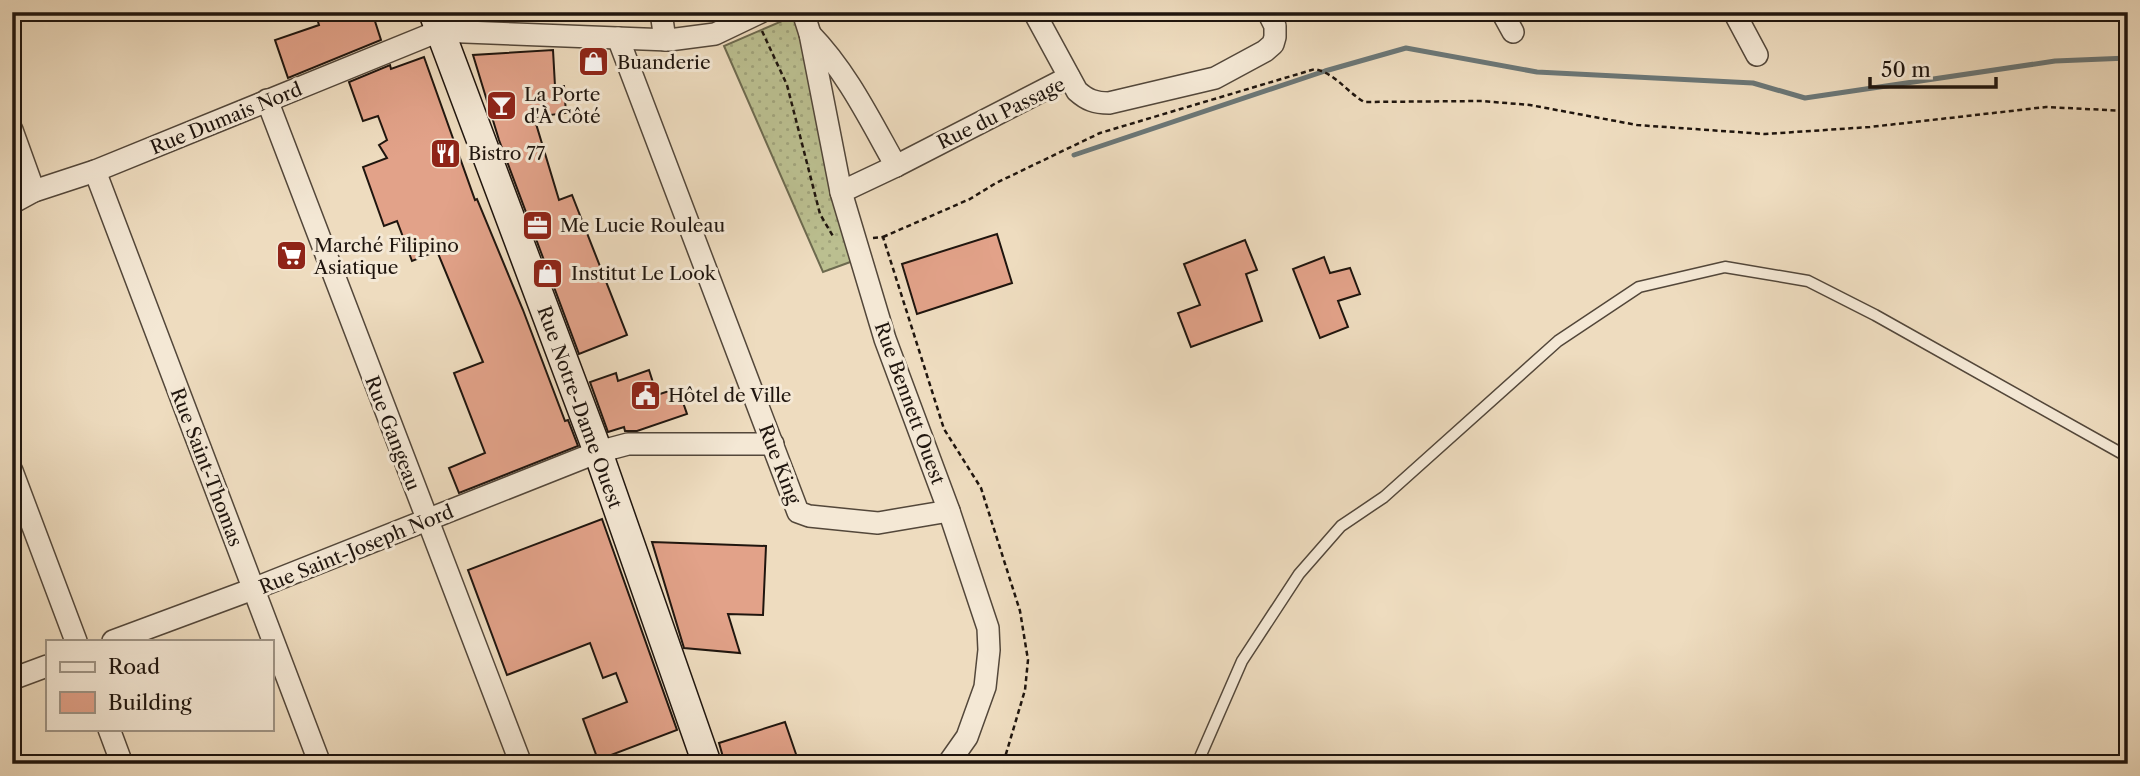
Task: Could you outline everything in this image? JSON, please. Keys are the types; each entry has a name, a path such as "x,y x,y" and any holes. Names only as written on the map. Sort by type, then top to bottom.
{"street":[{"path":"660,12 665,40"},
{"path":"436,22 665,40 715,34 761,12"},
{"name":"Rue Bennett Ouest","path":"803,12 810,34 841,191 885,339 988,628 989,650 985,687 967,737 948,764"},
{"path":"1034,12 1069,76"},
{"name":"Rue du Passage","path":"841,191 896,166 1069,76 1077,91 1086,99 1097,103 1109,103 1215,78 1273,44 1275,26 1268,12"},
{"path":"1502,12 1513,32"},
{"path":"1734,12 1757,54"},
{"name":"Rue Dumais Nord","path":"12,203 34,191 95,171 267,100 436,22"},
{"name":"Rue Notre-Dame Ouest","path":"436,22 598,452 707,764"},
{"name":"Rue Bennett Ouest","path":"810,34 828,52 848,79 896,166"},
{"name":"Rue King","path":"618,38 798,512 809,516 878,523 948,511"},
{"name":"Rue Gangeau","path":"267,100 521,764"},
{"path":"12,130 34,191"},
{"name":"Rue Saint-Thomas","path":"95,171 273,640"},
{"name":"Rue Saint-Joseph Nord","path":"116,640 253,589 598,452 628,444 773,444"},
{"path":"12,471 76,640"},
{"name":"Rue Saint-Thomas","path":"273,641 320,764"},
{"path":"12,680 46,666"},
{"path":"109,730 122,764"}],"lane":[{"path":"1197,764 1242,661 1299,574 1341,526 1384,497 1558,341 1639,287 1725,267 1808,281 1875,315 2128,457"}],"path":[{"path":"883,237 970,199 996,183 1100,133 1315,69 1325,71 1353,96 1364,102 1482,101 1518,104 1637,125 1765,134 1870,127 2046,107 2128,111"}],"green space":[{"path":"789,18 798,23 853,261 823,272 724,46"}],"building":[{"path":"315,12 372,12 381,40 288,78 275,40 319,25"},
{"path":"553,50 555,86 564,86 566,113 534,117 559,200 572,195 627,335 579,354 499,140 473,55"},
{"path":"424,57 475,200 477,199 523,310 565,421 568,420 578,446 459,493 449,468 485,453 454,373 483,362 437,251 412,261 397,221 384,226 363,167 387,158 379,145 387,140 378,116 363,121 349,82 390,65 391,69"},
{"path":"997,234 1012,283 917,314 902,264"},
{"path":"1245,240 1257,270 1246,274 1262,321 1191,347 1178,313 1200,305 1184,264"},
{"path":"1324,257 1330,273 1350,268 1360,294 1338,301 1348,327 1320,338 1293,269"},
{"path":"649,370 657,395 678,388 687,414 637,431 625,431 624,427 608,432 590,382 616,373 618,381"},
{"path":"602,519 677,730 598,760 583,719 627,702 616,673 603,678 590,643 507,675 468,570"},
{"path":"652,542 766,546 763,615 728,614 740,653 684,648"},
{"path":"785,722 797,757 775,764 725,764 719,743"}],"waterway":[{"path":"1074,155 1325,71 1406,48 1537,72 1753,83 1805,98 2055,61 2128,58"}],"place":[{"name":"Buanderie","path":"594,62"},
{"name":"La Porte d'À Côté","path":"501,105"},
{"name":"Bistro 77","path":"445,153"},
{"name":"Me Lucie Rouleau","path":"537,225"},
{"name":"Marché Filipino Asiatique","path":"291,256"},
{"name":"Institut Le Look","path":"548,273"},
{"name":"Hôtel de Ville","path":"645,395"}]}
